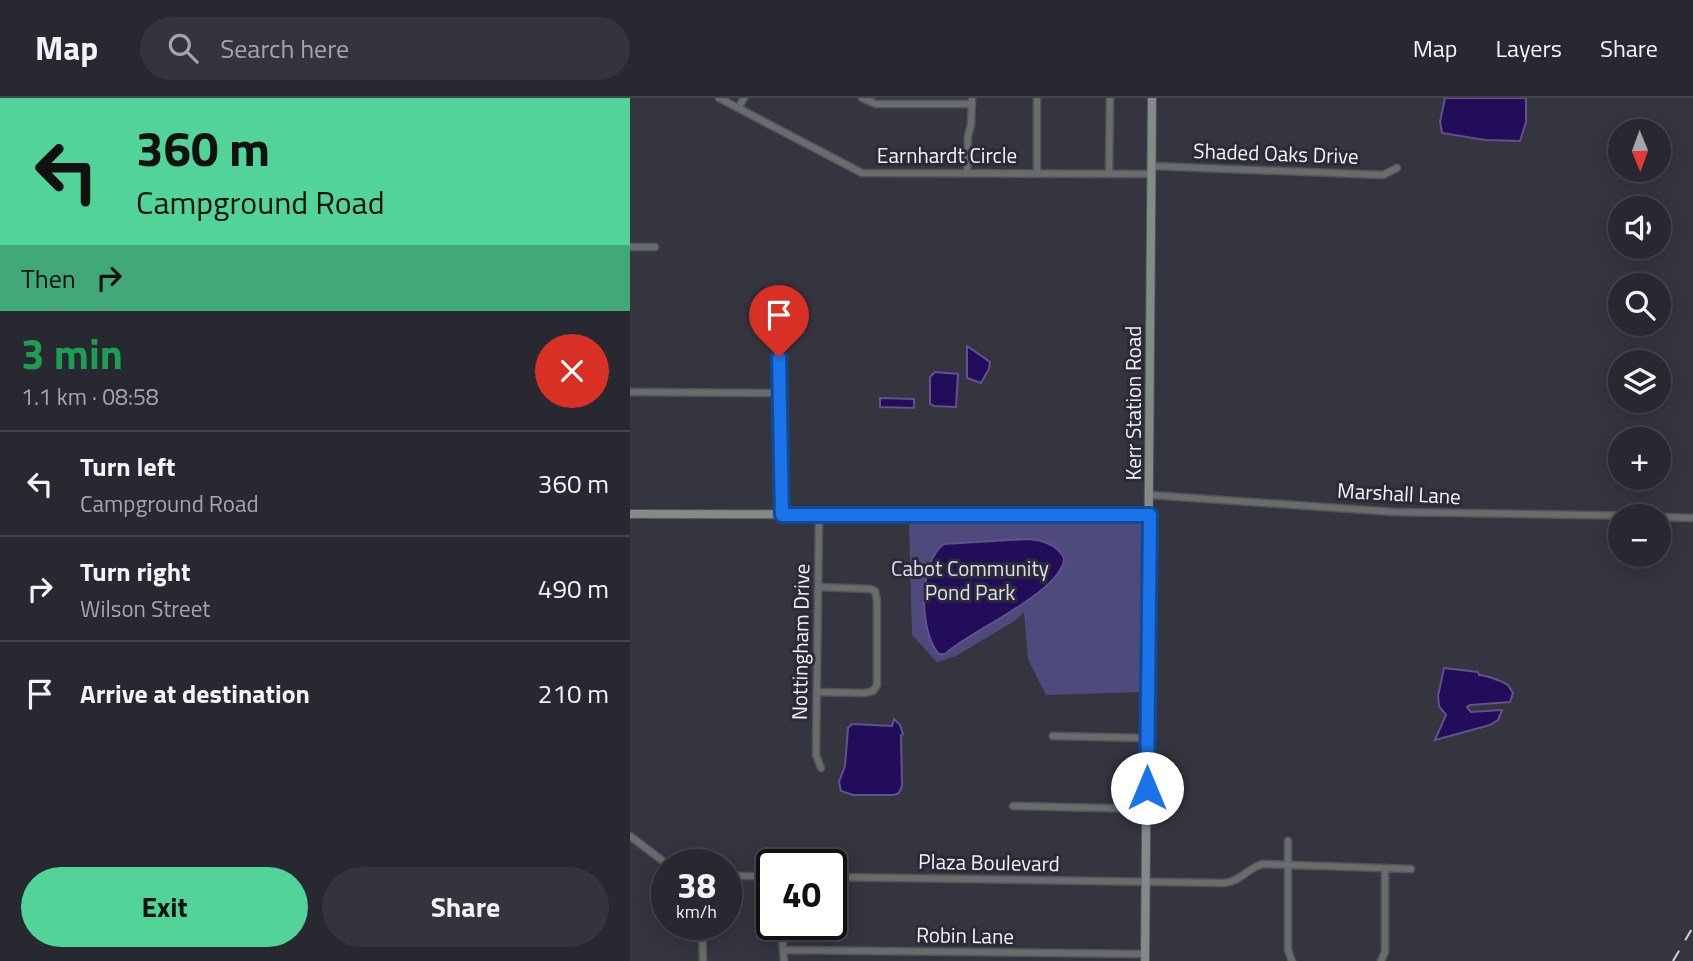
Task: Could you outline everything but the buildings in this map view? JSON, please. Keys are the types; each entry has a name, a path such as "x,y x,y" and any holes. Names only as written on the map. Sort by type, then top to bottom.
{"street":[{"name":"Earnhardt Circle","path":"719,98 862,173 1110,173 1152,170"},
{"path":"737,108 744,98"},
{"path":"862,98 873,104 899,101 972,101 967,172"},
{"path":"1037,98 1037,172"},
{"path":"1110,98 1110,173"},
{"name":"Kerr Station Road","path":"1145,958 1152,98"},
{"name":"Shaded Oaks Drive","path":"1152,170 1383,175 1397,168"},
{"path":"630,247 655,247"},
{"path":"779,357 782,515"},
{"path":"630,392 780,393"},
{"name":"Marshall Lane","path":"1150,495 1395,512 1608,515"},
{"path":"630,514 1150,515"},
{"name":"Nottingham Drive","path":"819,516 816,755 821,768"},
{"path":"1671,517 1693,518"},
{"path":"817,692 865,693 873,691 877,685 875,592 870,589 818,587"},
{"path":"1053,736 1147,738"},
{"path":"1013,806 1146,809"},
{"path":"630,835 651,851"},
{"path":"1288,841 1289,950 1292,961"},
{"name":"Plaza Boulevard","path":"847,877 1231,883 1255,866 1263,864 1411,869"},
{"path":"1381,961 1385,952 1385,868"},
{"path":"702,940 703,961"},
{"path":"783,940 784,961"},
{"name":"Robin Lane","path":"784,950 1145,958"}],"green space":[{"name":"Cabot Community Pond Park","path":"1150,515 1143,692 1046,695 1028,659 1024,612 1016,620 956,656 937,662 912,635 909,523 1026,523 1096,516"}],"shaded area":[{"path":"1445,98 1526,98 1526,122 1520,141 1485,140 1442,133 1440,122"},
{"path":"967,346 990,362 981,383 967,378"},
{"path":"935,372 958,374 956,407 930,404 930,377"},
{"path":"880,398 914,399 914,408 880,407"},
{"path":"1027,539 1043,542 1057,549 1064,558 1060,571 1032,597 945,654 939,654 932,644 928,630 924,598 929,566 936,553 944,544"},
{"path":"1444,668 1478,672 1479,675 1508,685 1513,693 1510,702 1467,707 1471,712 1502,710 1498,720 1490,725 1435,740 1446,715 1439,706 1438,696"},
{"path":"894,719 903,734 902,786 899,793 853,795 841,791 839,782 845,766 848,728 852,724 892,726"}],"railway":[{"path":"1673,961 1693,927"}],"route":[{"path":"779,357 782,515 1150,515 1147,788"}]}
